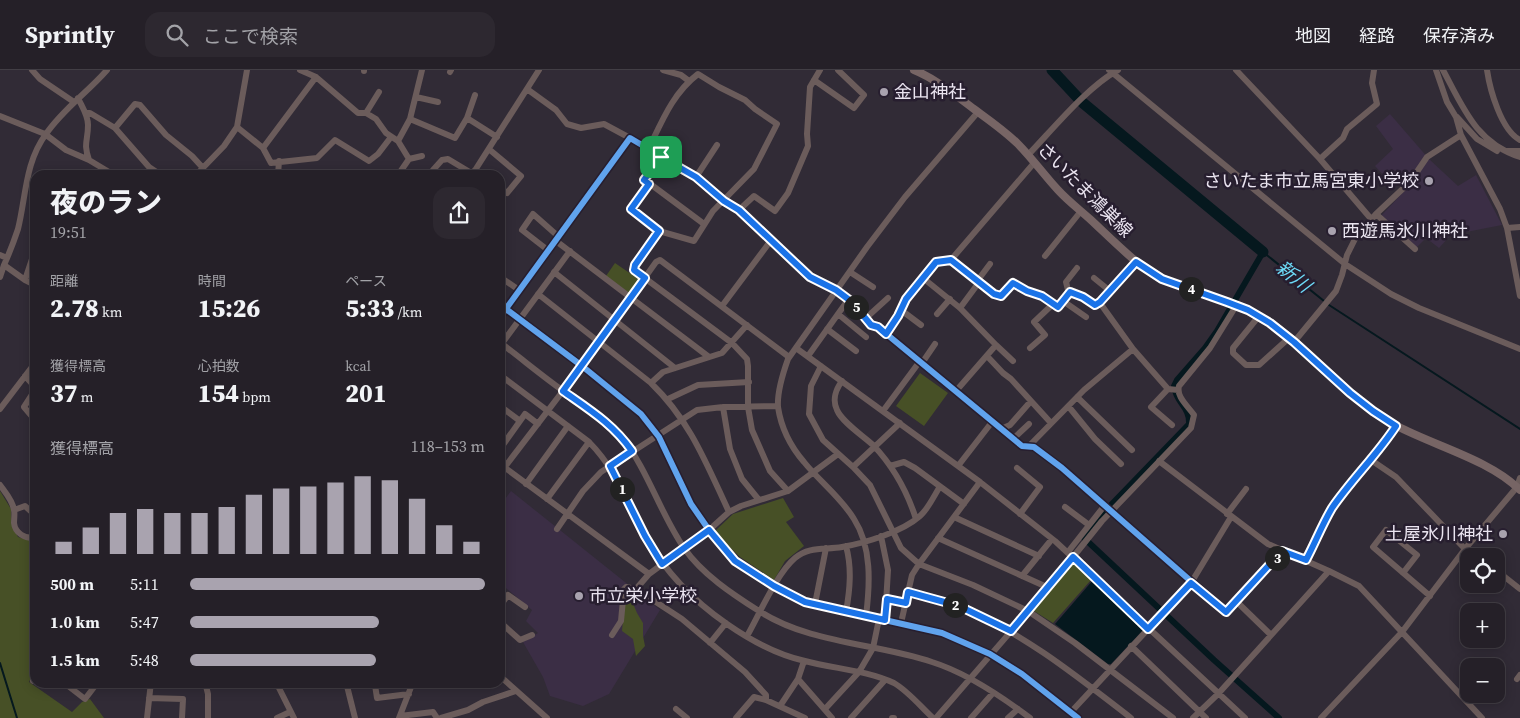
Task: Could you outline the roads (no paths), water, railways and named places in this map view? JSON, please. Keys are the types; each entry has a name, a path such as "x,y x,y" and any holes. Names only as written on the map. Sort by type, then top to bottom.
{"main road":[{"name":"さいたま鴻巣線","path":"915,70 937,82 1006,133 1059,191 1136,262 1162,279 1259,316 1292,340 1350,393 1373,411 1396,426 1490,468 1519,489"}],"street":[{"path":"32,70 40,79 76,100 86,113 88,123 85,149 89,160"},
{"path":"0,277 18,229 30,169 45,134 107,70"},
{"path":"115,128 135,104 140,105 166,136 192,156 203,168 231,137 237,127 247,70"},
{"path":"300,70 316,77 358,113 366,113 376,119 390,137 398,141 409,159"},
{"path":"398,141 410,119 422,70"},
{"path":"475,170 490,150 538,72 530,70"},
{"path":"663,70 682,75 689,81"},
{"path":"739,210 754,196 775,211 788,193 808,146 810,86 820,70"},
{"path":"814,80 854,108 864,95 838,70"},
{"path":"1236,70 1374,217 1415,249"},
{"path":"1320,160 1343,138 1347,129 1377,104 1372,83 1374,70"},
{"path":"1436,70 1447,102 1456,117 1462,135 1500,209 1507,228 1520,296"},
{"path":"1443,70 1472,122 1483,136 1504,152 1520,158"},
{"path":"1487,70 1492,94 1503,119 1510,133 1520,140"},
{"path":"1028,155 1082,99 1113,71 1345,264 1380,287 1419,308 1520,349"},
{"path":"649,148 668,108 680,90 698,74 745,100 755,110 777,124 754,169 713,211 694,241 659,231 631,209 649,184"},
{"path":"263,148 316,77"},
{"path":"527,89 556,110 567,124 581,128 604,124 649,148 696,177 724,201 739,210 772,239 810,277 836,290 871,325 878,327 1013,439 1022,446 1034,447 1062,468 1226,612 1282,551"},
{"path":"366,113 379,92"},
{"path":"410,119 455,138 467,118 475,95"},
{"path":"416,97 438,102"},
{"path":"866,616 869,565 861,532 855,519 833,491 803,462 786,436 778,406 782,376 789,357 905,197 978,112"},
{"path":"86,113 90,113 115,128 154,170"},
{"path":"0,116 45,134 66,150 106,170"},
{"path":"1456,117 1481,142 1497,151 1520,151"},
{"path":"467,118 497,137"},
{"path":"237,127 263,148 271,163 317,158 336,140 369,161 378,154 390,137"},
{"path":"1259,316 1233,348 1233,353 1246,365 1259,365 1292,340 1336,291 1350,247 1374,217 1410,182 1427,157 1462,135"},
{"path":"630,138 506,310 582,366 641,414 657,435 691,504 709,530 735,561 774,586 805,602 942,633 990,654 1022,674 1078,718"},
{"path":"696,177 718,145"},
{"path":"490,150 521,176 507,194 505,192"},
{"path":"401,170 409,159 422,156"},
{"path":"661,157 644,180 704,224"},
{"path":"433,170 442,160 448,159 468,170"},
{"path":"278,170 279,162"},
{"path":"886,334 906,299 936,262 951,260 1034,163"},
{"path":"1044,256 1080,211"},
{"path":"549,251 522,230 533,214 570,251 709,358"},
{"path":"1507,228 1520,227"},
{"path":"659,231 635,265 634,270 732,343 746,358 749,382 748,407 752,430 770,471 788,491"},
{"path":"722,306 772,239"},
{"path":"505,339 570,251"},
{"path":"0,255 7,258"},
{"path":"505,462 538,424 632,298 656,262 660,260 789,357"},
{"path":"951,260 979,280 994,294 1001,296 1013,283 1027,291 1042,296 1058,307 1070,292 1083,297 1095,305 1100,302 1136,262"},
{"path":"960,308 990,264"},
{"path":"4,265 30,282"},
{"path":"25,280 30,265"},
{"path":"1069,294 1066,282 1077,268"},
{"path":"554,272 675,368"},
{"path":"850,272 873,287"},
{"path":"923,278 960,308 1013,361"},
{"path":"1094,278 1110,291"},
{"path":"505,280 519,290"},
{"path":"538,294 652,383 668,399 694,436 729,512"},
{"path":"866,318 888,298"},
{"path":"937,314 950,299"},
{"path":"808,356 848,300"},
{"path":"1063,301 1086,317"},
{"path":"1100,302 1133,349 1168,389 1178,390"},
{"path":"1030,348 1045,335 1034,322 1053,304"},
{"path":"1070,555 1193,424 1194,415 1180,396 1178,390 1210,348 1236,306"},
{"path":"901,310 921,325"},
{"path":"838,314 866,337"},
{"path":"652,383 663,372 722,353 747,324"},
{"path":"827,329 856,351"},
{"path":"883,411 935,344"},
{"path":"956,391 996,345"},
{"path":"505,348 604,419 621,436 641,465 666,517 684,548 696,562 721,584 760,612 812,635 932,662 970,678 1030,718"},
{"path":"796,348 980,482 1000,494 1020,514 1070,555 1245,718"},
{"path":"1028,447 1078,397 1133,349"},
{"path":"987,356 1002,374 1011,379 1051,423"},
{"path":"821,366 811,386 809,414 823,440 870,485 901,548 919,564 972,585 1028,611 1075,643 1173,718"},
{"path":"0,409 30,370"},
{"path":"25,376 30,382"},
{"path":"505,379 589,442 610,466 645,536 662,564 676,582 691,596 726,623 747,636 785,654 804,661 859,672 895,684 935,718 1048,588 1089,525 1105,505"},
{"path":"842,381 837,388 836,409 844,421 857,430 890,466 908,495 916,519"},
{"path":"668,399 698,385 749,382"},
{"path":"1168,389 1151,406 1172,425"},
{"path":"30,397 24,407 30,414"},
{"path":"1078,397 1132,450"},
{"path":"1001,429 1010,425 1031,401"},
{"path":"557,529 583,491 601,472 697,410 723,407 778,406"},
{"path":"723,407 726,431 733,457 742,479 759,500"},
{"path":"1069,407 1095,439 1121,464"},
{"path":"505,410 520,421"},
{"path":"505,442 525,414 538,424"},
{"path":"958,466 992,422"},
{"path":"853,467 900,423"},
{"path":"1013,439 1028,424"},
{"path":"526,484 568,426"},
{"path":"1306,560 1333,507 1396,426"},
{"path":"547,499 589,442"},
{"path":"636,589 649,574 709,530 729,512 741,506 788,491 838,454"},
{"path":"1371,460 1396,477 1464,548"},
{"path":"1159,461 1268,544 1329,570 1359,586 1482,718"},
{"path":"890,466 904,462 964,504"},
{"path":"505,468 649,574"},
{"path":"1017,468 1040,487 1020,514"},
{"path":"1466,548 1519,489 1520,478"},
{"path":"901,624 912,575 980,482"},
{"path":"0,485 14,510 14,524 17,531 22,536 30,538"},
{"path":"747,636 782,573 795,558 808,550 846,546 893,531 921,516 940,488"},
{"path":"1071,712 1191,583 1246,489"},
{"path":"14,510 25,506 30,511"},
{"path":"1065,506 1089,525"},
{"path":"954,517 1039,556"},
{"path":"1403,573 1417,555 1386,530 1373,548 1430,596"},
{"path":"825,709 859,672 873,648 887,599 888,570 881,536"},
{"path":"938,538 1048,588"},
{"path":"1022,576 1052,540"},
{"path":"846,546 850,572 850,590 846,612"},
{"path":"815,604 826,548"},
{"path":"1321,718 1402,632 1460,556"},
{"path":"1194,718 1218,694 1329,570"},
{"path":"1505,577 1520,589"},
{"path":"612,636 621,620 624,589 626,587 636,589 682,619 745,672 766,695 766,700"},
{"path":"908,592 959,606 1011,631 1131,718"},
{"path":"505,599 508,595 525,607"},
{"path":"887,599 906,603"},
{"path":"1236,601 1271,635"},
{"path":"710,643 726,623"},
{"path":"505,626 520,640 532,635"},
{"path":"1131,646 1206,718"},
{"path":"780,706 798,679 804,661"},
{"path":"798,679 832,718"},
{"path":"851,718 885,680"},
{"path":"505,681 547,718"},
{"path":"71,688 85,699 93,688"},
{"path":"147,718 150,688"},
{"path":"206,688 208,718"},
{"path":"277,718 292,715 279,688"},
{"path":"348,688 355,718"},
{"path":"375,688 377,698 409,694"},
{"path":"411,688 400,717 434,712 439,718 468,710 482,702 516,691"},
{"path":"971,718 994,693"},
{"path":"736,718 754,697 766,700 804,718"},
{"path":"149,698 182,699 182,718"},
{"path":"676,709 687,718"},
{"path":"1008,718 1018,709"}],"water":[{"path":"1093,580 1144,627 1111,664 1108,664 1055,624"}],"waterway":[{"name":"新川","path":"1052,70 1079,99"},
{"name":"新川","path":"1083,103 1263,252"},
{"name":"新川","path":"1263,252 1329,305 1520,429"},
{"path":"1263,252 1217,331 1174,386 1177,397 1189,418 1189,424 1108,508 1084,538 1279,718"},
{"path":"0,663 17,718"}],"place":[{"name":"金山神社","path":"884,92"},
{"name":"さいたま市立馬宮東小学校","path":"1429,181"},
{"name":"西遊馬氷川神社","path":"1332,231"},
{"name":"土屋氷川神社","path":"1503,534"},
{"name":"市立栄小学校","path":"579,596"}]}
